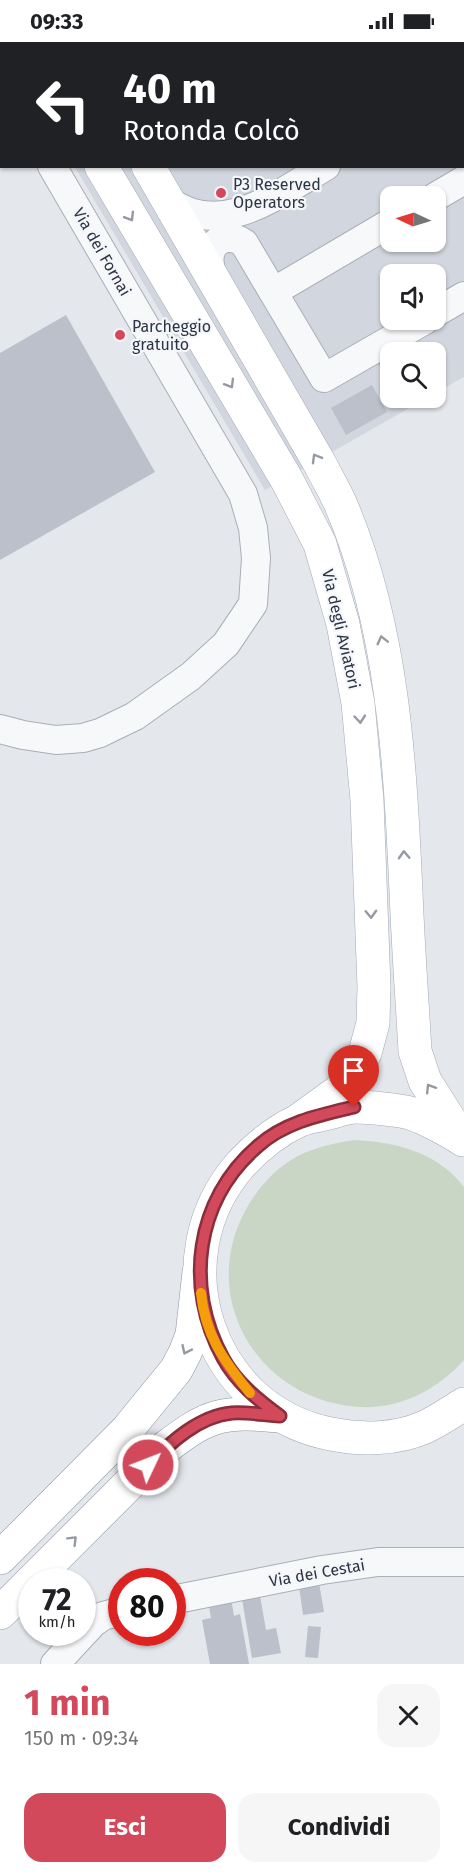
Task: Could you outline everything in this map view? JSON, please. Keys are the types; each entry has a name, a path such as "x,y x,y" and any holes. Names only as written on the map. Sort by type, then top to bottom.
{"main road":[{"name":"Via degli Aviatori","path":"101,168 287,480 320,544 343,624 358,703 367,800 374,987 373,1023 365,1053 346,1086 299,1120"},
{"path":"149,168 320,464 341,505 365,572 384,652 395,722 415,1051 425,1081 462,1140"},
{"path":"0,1558 127,1430 176,1370 192,1335 206,1225 226,1181 258,1145 299,1120 354,1107 410,1113 462,1140"},
{"path":"199,1272 206,1320 223,1360 250,1394 280,1416 314,1431 351,1438 388,1437 424,1428 464,1428"},
{"path":"424,1428 464,1404"},
{"path":"45,1568 165,1448 187,1431 209,1419 231,1413 280,1416"},
{"path":"0,1613 18,1595"}],"street":[{"name":"Via dei Fornai","path":"0,729 56,740 83,738 100,733 135,716 191,676 226,644 253,604 256,558 253,528 243,494 52,168"},
{"path":"225,215 254,208 323,168"},
{"path":"446,191 464,180"},
{"path":"168,200 180,209 193,214 238,216 250,223 279,289 324,378 408,330"},
{"path":"279,289 380,229"},
{"path":"214,280 210,269 211,251 219,240 228,237 244,243 279,289"},
{"path":"446,308 464,297"},
{"name":"Via dei Cestai","path":"186,1597 356,1565 464,1562"},
{"path":"55,1664 93,1623 108,1615"}],"shaded area":[{"path":"76,168 464,168 464,377 446,387 446,342 380,342 380,408 409,408 265,490"}],"green space":[{"path":"354,1140 385,1143 415,1151 441,1165 464,1187 464,1360 443,1380 418,1395 390,1405 375,1407 325,1401 294,1387 267,1367 247,1341 234,1311 229,1279 232,1245 245,1211 267,1180 290,1161 305,1153"}],"building":[{"path":"66,315 155,472 0,560 0,353"},
{"path":"372,385 380,399 380,408 385,408 387,412 346,435 331,408"},
{"path":"319,1583 324,1612 303,1615 299,1586"},
{"path":"260,1596 266,1630 276,1628 281,1653 252,1658 242,1599"},
{"path":"231,1598 234,1616 240,1614 249,1664 210,1664 202,1620 211,1618 208,1601"},
{"path":"308,1626 321,1627 318,1658 305,1657"}],"slow traffic":[{"path":"201,1293 206,1320 223,1360 250,1393"}],"place":[{"name":"P3 Reserved Operators","path":"221,193"},
{"name":"Parcheggio gratuito","path":"120,335"}],"route":[{"path":"148,1465 187,1431 209,1419 231,1413 280,1416 250,1394 223,1360 206,1320 199,1272 206,1225 226,1181 258,1145 299,1120 354,1107"}]}
